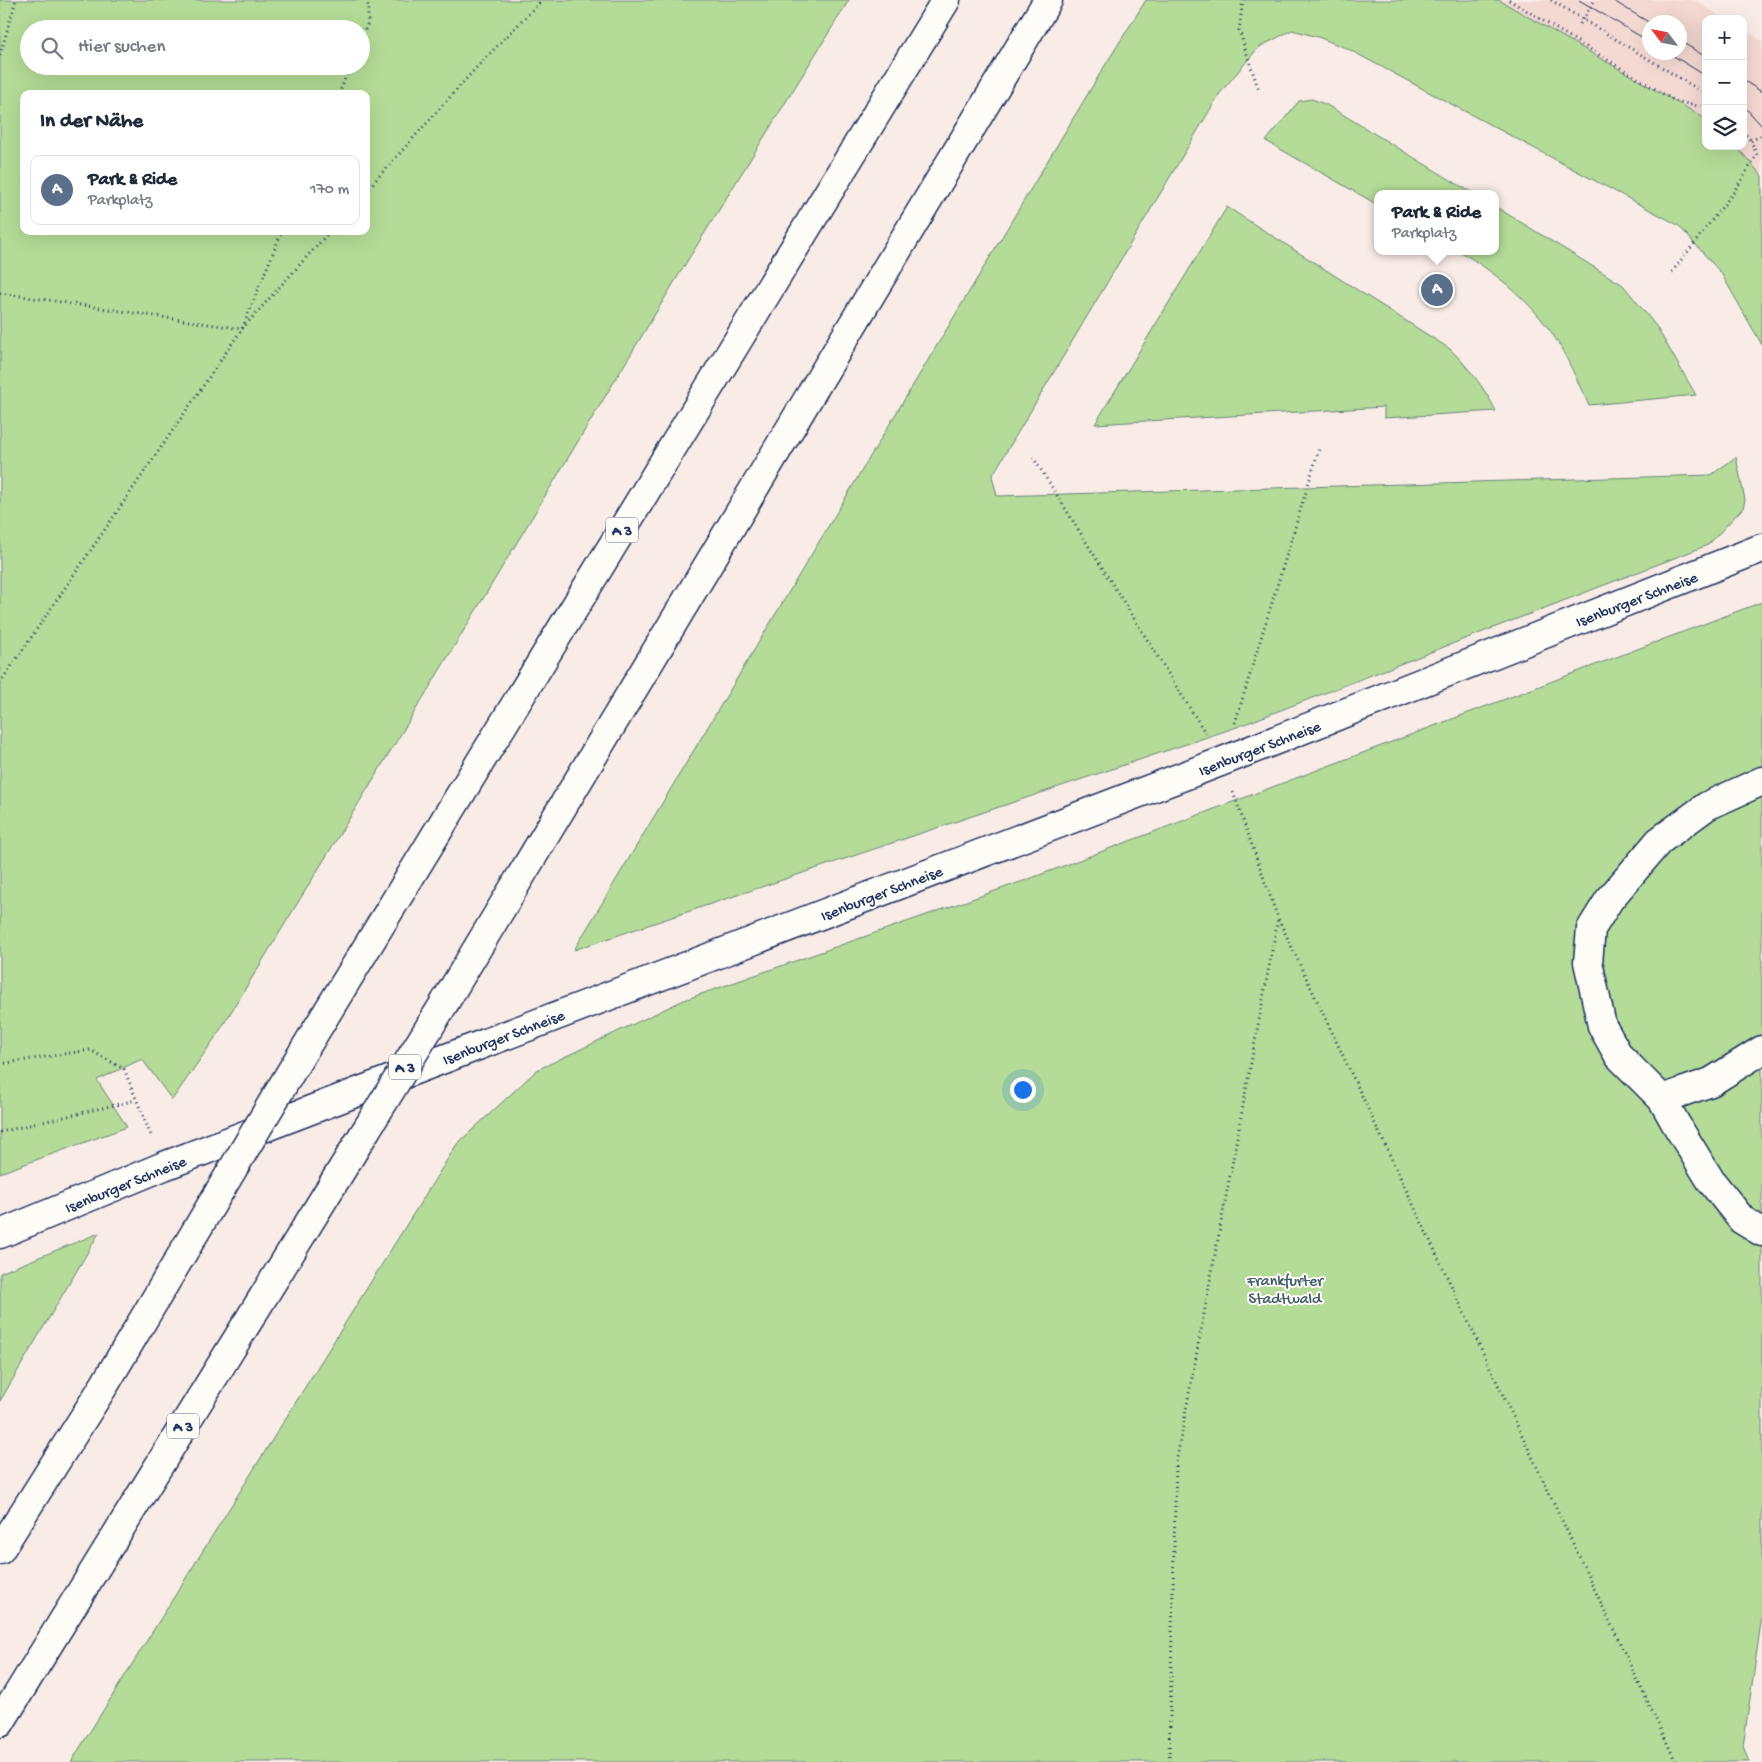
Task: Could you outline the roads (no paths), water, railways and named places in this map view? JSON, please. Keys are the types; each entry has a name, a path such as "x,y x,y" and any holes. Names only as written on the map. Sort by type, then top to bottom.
{"main road":[{"name":"A 3","path":"0,1550 105,1384 298,1060 946,0"},
{"name":"A 3","path":"1,1721 445,1002 1048,0"},
{"name":"Isenburger Schneise","path":"0,1234 164,1166 1223,761 1762,548"},
{"path":"1760,785 1707,806 1659,841 1609,900 1591,929 1588,962 1602,1026 1619,1056 1662,1098 1711,1181 1742,1220 1762,1232"},
{"path":"1662,1098 1711,1082 1762,1050"}],"tram line":[{"path":"1579,0 1642,37"},
{"path":"1612,0 1642,18"},
{"path":"1687,45 1702,55"},
{"path":"1680,60 1702,74"},
{"path":"1747,83 1762,92"},
{"path":"1747,109 1762,126"}],"place":[{"name":"Park & Ride","path":"1437,290"}],"park label":[{"name":"Frankfurter Stadtwald","path":"1285,1288"}]}
